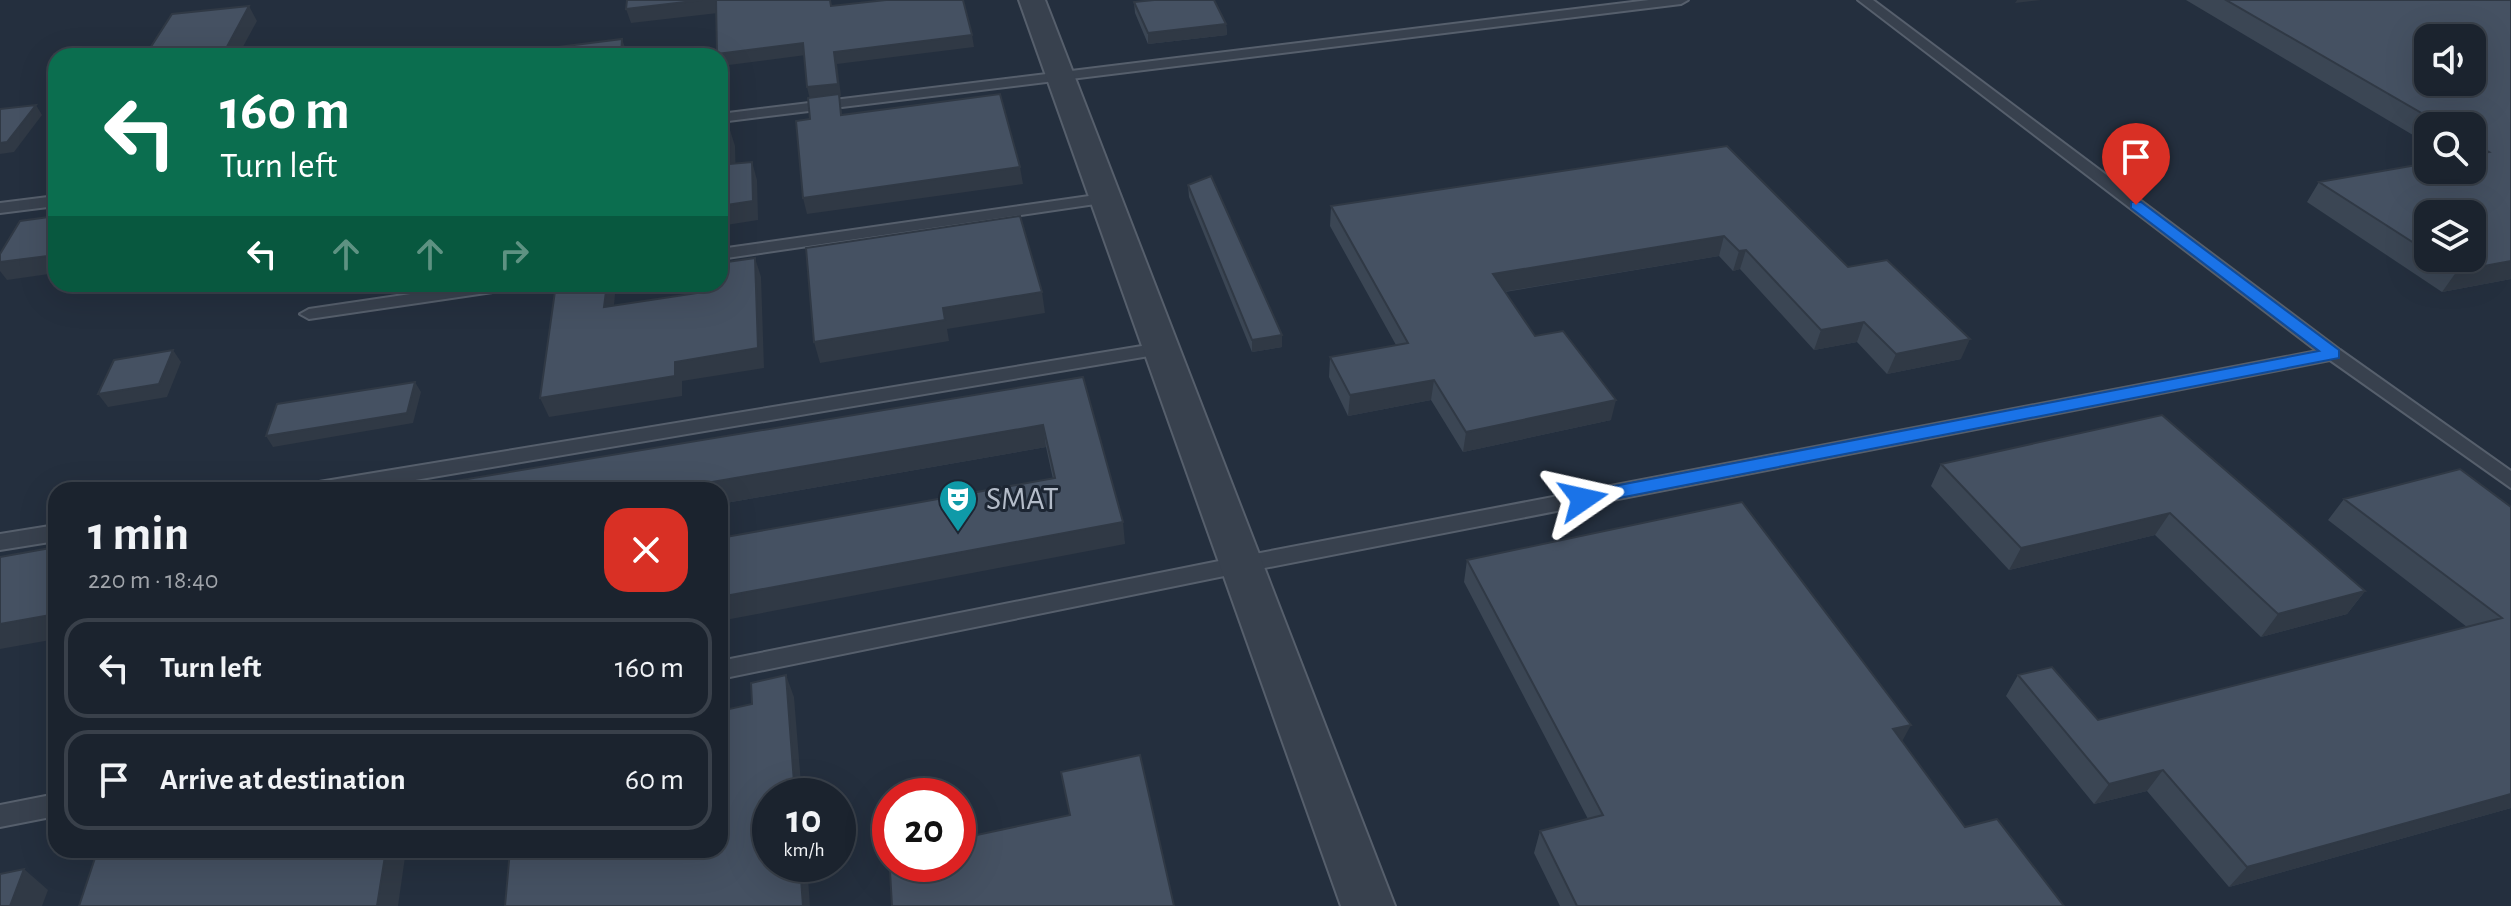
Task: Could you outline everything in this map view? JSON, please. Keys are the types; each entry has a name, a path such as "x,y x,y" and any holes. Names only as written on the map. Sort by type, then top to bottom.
{"street":[{"path":"1032,0 1103,199 1368,906"}],"lane":[{"path":"728,117 1681,0"},
{"path":"1865,0 2333,354 2511,481"},
{"path":"728,253 1103,199"},
{"path":"0,208 48,202"},
{"path":"309,314 459,292"},
{"path":"361,482 1160,349"},
{"path":"728,668 1239,565 2333,354"},
{"path":"0,542 48,534"},
{"path":"0,816 48,807"}],"building":[{"path":"627,0 702,0 626,9"},
{"path":"716,0 830,0 831,6 886,0 963,0 972,35 834,52 838,84 807,87 803,43 728,53 728,48 717,48"},
{"path":"1214,0 1226,24 1148,33 1134,2"},
{"path":"2226,0 2511,0 2511,261 2486,266 2486,200 2414,200 2414,243 2319,182 2414,165 2414,184 2486,184 2486,153 2489,152 2486,150 2486,112 2420,112"},
{"path":"249,6 226,48 150,48 172,14"},
{"path":"622,39 621,48 551,48"},
{"path":"839,94 841,115 1000,94 1020,167 803,198 796,121 810,119 808,98"},
{"path":"36,105 7,142 0,143 0,109"},
{"path":"728,127 730,164 752,162 753,201 728,205"},
{"path":"1727,146 1848,267 1887,260 1970,339 1896,354 1864,322 1821,330 1746,250 1739,251 1724,236 1493,274 1535,336 1563,331 1616,400 1466,432 1434,380 1350,395 1330,357 1408,343 1331,206"},
{"path":"1211,176 1282,335 1252,340 1188,185"},
{"path":"1020,216 1042,292 943,308 945,320 814,342 806,248"},
{"path":"48,217 48,256 0,262 0,254 20,221"},
{"path":"755,258 758,348 675,362 675,376 540,398 555,292 606,292 604,307 704,292 728,292 728,262"},
{"path":"173,350 159,384 98,394 114,360"},
{"path":"1083,377 1123,522 728,596 728,537 1055,478 1043,425 712,482 449,482"},
{"path":"415,382 407,413 266,436 277,404"},
{"path":"2162,415 2365,591 2278,614 2170,513 2021,548 1941,464"},
{"path":"2460,469 2511,507 2511,794 2247,867 2163,770 2109,784 2018,675 2052,667 2098,720 2502,618 2344,499"},
{"path":"1742,502 1911,725 1893,729 1965,827 1997,819 2064,906 1577,906 1540,831 1603,815 1467,560"},
{"path":"48,548 48,615 0,624 0,557"},
{"path":"786,675 794,778 752,778 752,882 801,882 803,906 505,906 509,858 728,858 728,709 752,704 751,683"},
{"path":"1140,755 1174,906 892,906 891,882 976,882 976,835 1070,815 1061,772"},
{"path":"95,858 385,858 377,906 79,906"},
{"path":"24,869 10,906 0,906 0,874"}],"place":[{"name":"SMAT","path":"958,533"}],"route":[{"path":"1583,499 2333,354 2136,205"}]}
